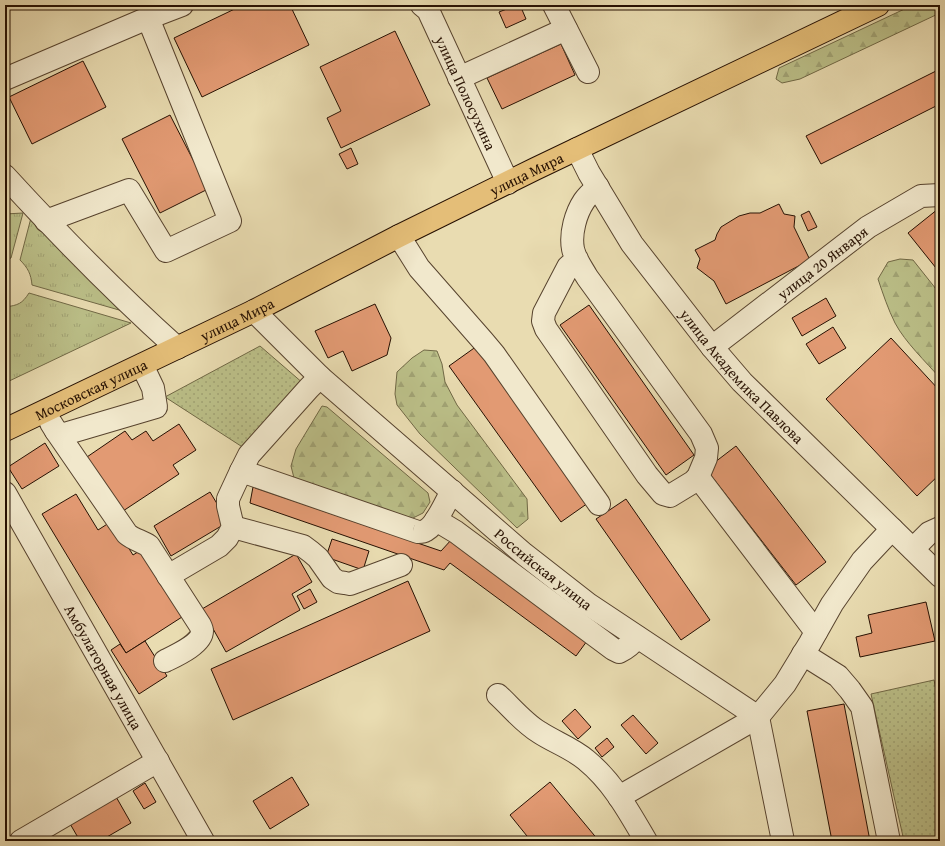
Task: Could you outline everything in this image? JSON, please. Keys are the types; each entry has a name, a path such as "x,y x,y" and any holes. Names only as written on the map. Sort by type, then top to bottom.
{"main road":[{"name":"улица Мира","path":"177,348 254,311 399,236 878,5"},
{"name":"Московская улица","path":"5,430 177,348"}],"street":[{"path":"5,79 182,5"},
{"path":"554,5 588,72"},
{"name":"улица Полосухина","path":"430,7 459,78 508,183"},
{"path":"46,220 129,190 166,251 230,221 148,18"},
{"path":"459,78 566,29"},
{"name":"улица Академика Павлова","path":"577,149 632,244 712,347 742,382 940,576"},
{"path":"5,176 46,220 151,325 177,348"},
{"path":"577,259 568,267 544,313 543,321 546,329 647,475 663,494 670,496 693,482 698,476 706,458 707,448 701,434 587,277 577,259 573,249 573,235 576,219 585,200 591,192 598,187"},
{"name":"улица 20 Января","path":"712,347 868,227 921,196 940,195"},
{"path":"399,236 419,268 494,354 599,504"},
{"name":"Российская улица","path":"254,311 320,377 524,554 588,604 758,718"},
{"path":"56,431 61,435 156,407 153,388 142,365"},
{"path":"168,576 219,546 227,538 233,527 228,506 228,498 249,455 320,377"},
{"path":"44,411 56,431 127,534 149,546 200,625 202,632 199,639 192,646 165,661"},
{"path":"241,471 418,532 424,532 436,520 452,491"},
{"path":"698,476 816,632"},
{"name":"Амбулаторная улица","path":"5,493 203,841"},
{"path":"436,520 462,536 613,649 619,652 630,645 637,637"},
{"path":"233,527 303,546 318,558 332,578 338,582 350,584 401,565"},
{"path":"913,549 929,533 940,528"},
{"path":"619,797 758,718 784,684 832,604 862,561 892,529"},
{"path":"803,654 838,676 862,707 889,841"},
{"path":"498,695 527,723 539,732 565,746 597,769 619,797 646,841"},
{"path":"758,718 783,841"},
{"path":"21,841 158,761"}],"green space":[{"path":"913,5 940,5 940,13 800,79 782,83 776,79 779,68"},
{"path":"23,213 11,258 5,260 5,214"},
{"path":"32,214 133,314 32,285 29,271 20,260"},
{"path":"900,259 913,260 940,294 940,378 910,345 899,330 890,312 880,285 878,279 888,262"},
{"path":"29,293 131,323 5,383 5,309 6,307 14,306 24,300"},
{"path":"260,346 304,384 244,448 165,397"},
{"path":"424,350 437,351 442,364 445,382 457,405 527,499 528,519 517,528 420,434 397,405 395,394 397,372 412,358"},
{"path":"322,406 327,407 428,493 430,502 423,513 411,519 295,482 291,466 296,449"},
{"path":"934,680 940,710 940,841 904,841 871,694"}],"building":[{"path":"243,5 290,5 309,45 202,97 174,38"},
{"path":"520,5 526,19 506,28 499,12"},
{"path":"395,31 430,105 341,148 327,118 341,111 320,67"},
{"path":"561,44 575,75 502,109 487,78"},
{"path":"83,61 106,107 32,144 9,97"},
{"path":"940,69 940,104 821,164 806,136"},
{"path":"170,115 208,189 160,213 122,139"},
{"path":"351,148 358,164 347,169 339,154"},
{"path":"779,204 784,214 795,216 794,227 810,260 726,304 714,281 697,268 700,259 695,250 715,240 721,227 739,216 750,213 760,213"},
{"path":"938,209 940,212 940,273 908,233"},
{"path":"809,211 817,227 808,231 801,215"},
{"path":"826,298 836,316 802,336 792,318"},
{"path":"375,304 391,338 387,355 352,371 343,351 328,358 315,331"},
{"path":"589,305 694,455 666,475 560,325"},
{"path":"833,327 846,348 819,364 806,344"},
{"path":"891,338 940,391 940,474 917,496 826,399"},
{"path":"477,346 588,503 561,522 449,366"},
{"path":"179,424 196,450 173,465 179,474 120,513 84,459 125,431 132,440 146,431 153,441"},
{"path":"45,443 59,466 22,489 8,467"},
{"path":"736,446 826,562 796,585 706,469"},
{"path":"253,487 441,551 452,539 587,641 576,656 450,563 444,570 250,503"},
{"path":"210,492 228,522 171,556 154,526"},
{"path":"76,494 98,530 112,521 133,555 141,550 182,617 126,653 42,514"},
{"path":"626,499 710,620 681,640 596,519"},
{"path":"332,539 369,551 363,570 326,557"},
{"path":"296,554 312,582 292,594 300,610 226,652 202,609"},
{"path":"408,581 430,631 233,720 211,669"},
{"path":"310,589 317,602 304,609 297,596"},
{"path":"926,602 935,641 860,657 856,637 872,633 868,615"},
{"path":"145,641 167,676 139,694 111,650 120,644 126,653"},
{"path":"844,704 870,841 832,841 807,711"},
{"path":"575,709 591,727 578,739 562,721"},
{"path":"633,715 658,743 646,754 621,725"},
{"path":"607,738 614,747 602,757 595,748"},
{"path":"292,777 309,805 270,829 253,801"},
{"path":"550,782 599,841 531,841 510,815"},
{"path":"145,783 156,802 144,809 133,791"},
{"path":"115,795 131,823 100,841 80,841 69,822"}]}
